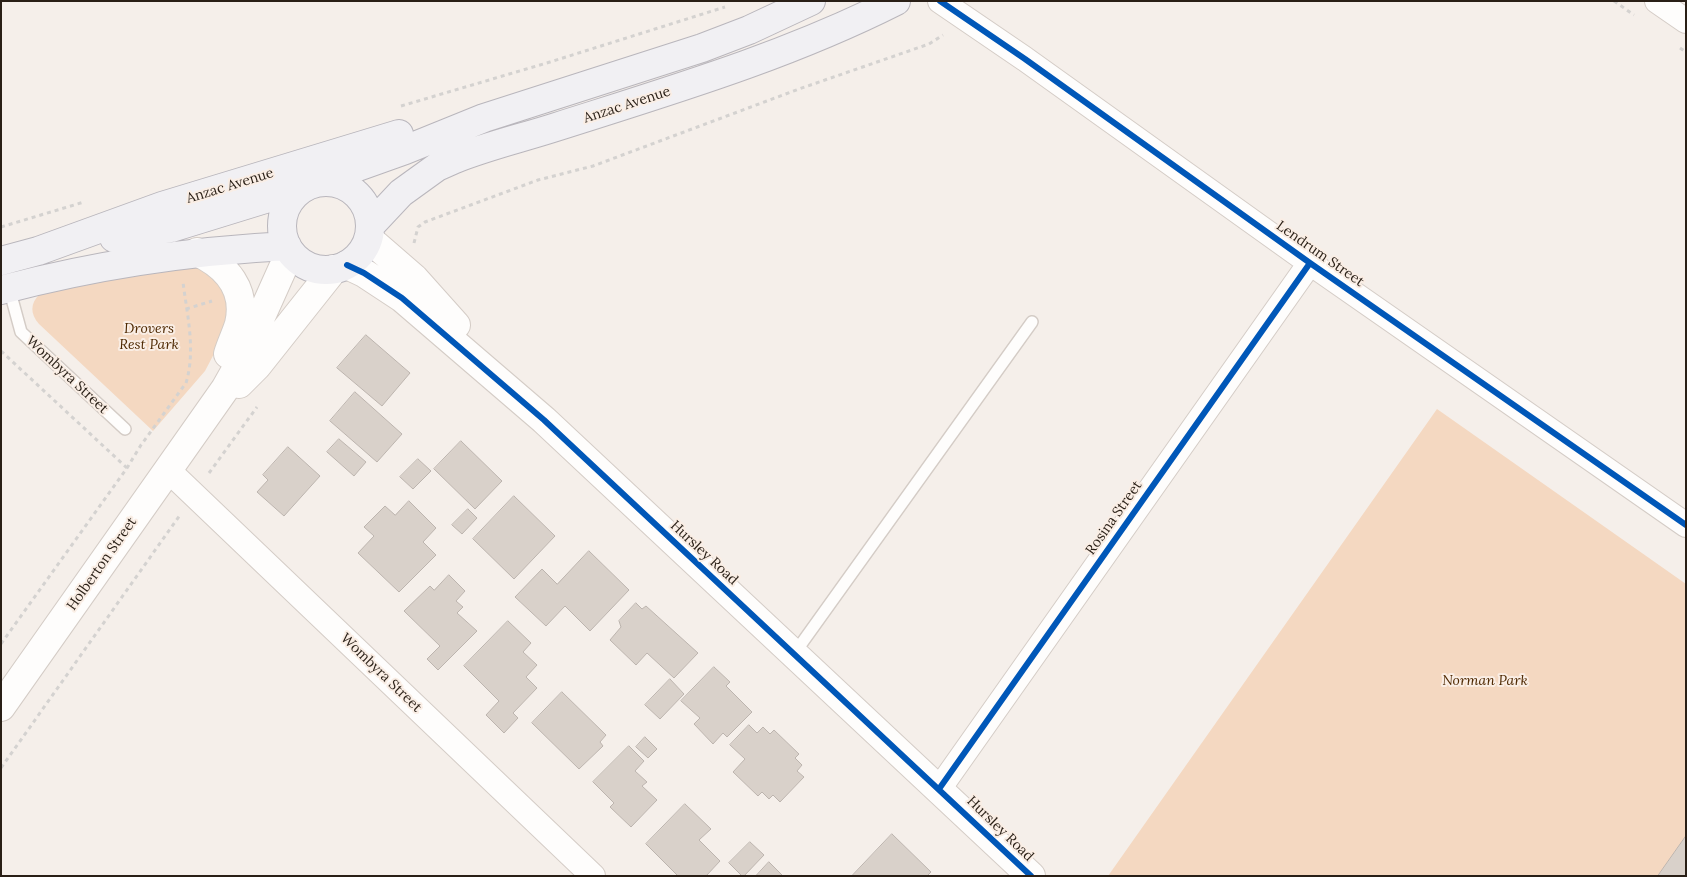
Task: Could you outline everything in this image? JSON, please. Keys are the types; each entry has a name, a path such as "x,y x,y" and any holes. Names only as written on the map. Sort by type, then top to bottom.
{"main road":[{"name":"Anzac Avenue","path":"38,251 171,228 312,184 405,150 484,118 702,48 749,30 811,1"},
{"name":"Anzac Avenue","path":"370,232 407,188 437,167 455,159 765,59 816,39 896,1"},
{"name":"Anzac Avenue","path":"1,261 38,251 162,206 397,135 484,118"},
{"path":"331,182 344,185 355,191 366,207 370,232 364,249 356,258 340,267 321,270 299,261 288,249 282,233 282,219 286,206 294,194 312,184 331,182"},
{"path":"5,289 100,267 197,252 288,249"}],"street":[{"name":"Lendrum Street","path":"940,1 1033,64 1310,263 1686,525"},
{"path":"1657,1 1686,21"},
{"name":"Hursley Road","path":"370,232 544,420"},
{"name":"Holberton Street","path":"1,707 225,389 243,357 288,249"},
{"name":"Holberton Street","path":"197,252 222,266 230,277 237,291 240,314 238,326 203,421"},
{"name":"Rosina Street","path":"939,789 1310,263"},
{"name":"Hursley Road","path":"340,267 364,273 402,298 544,420 1030,876"},
{"name":"Holberton Street","path":"203,421 257,366 340,267"},
{"name":"Wombyra Street","path":"168,470 593,876"}],"lane":[{"name":"Wombyra Street","path":"5,289 21,332 125,429"},
{"path":"794,654 1032,322"}],"path":[{"path":"399,106 550,62 734,4"},
{"path":"413,246 418,227 425,222 538,180 593,166 705,123 929,44 951,30"},
{"path":"1,644 186,383 191,353 182,277"},
{"path":"186,309 214,300"},
{"path":"1,351 127,468"},
{"path":"1,768 260,402"}],"green space":[{"name":"Drovers Rest Park","path":"178,265 205,267 231,295 227,329 205,371 153,431 39,324 32,309 34,301 40,294"},
{"name":"Norman Park","path":"1437,409 1686,584 1686,836 1658,876 1108,876"}],"building":[{"path":"366,335 410,373 382,406 337,368"},
{"path":"355,392 402,434 377,462 330,421"},
{"path":"339,439 366,462 354,476 327,452"},
{"path":"461,441 502,481 475,509 434,469"},
{"path":"288,447 320,476 284,516 257,492 268,480 263,475"},
{"path":"418,459 431,471 413,489 400,477"},
{"path":"514,496 555,536 514,579 473,539"},
{"path":"409,501 436,528 423,542 436,555 399,592 358,553 374,536 364,527 385,506 395,515"},
{"path":"468,509 477,518 462,534 452,525"},
{"path":"589,551 629,590 590,631 565,606 546,626 515,597 542,569 557,584"},
{"path":"449,575 465,591 456,601 463,607 457,613 477,631 438,670 427,659 440,646 404,611 430,586 434,590"},
{"path":"636,603 642,609 646,606 698,653 674,678 647,653 636,665 610,640 621,627 619,621"},
{"path":"508,621 531,643 523,652 537,665 526,677 537,688 513,713 518,718 504,733 486,715 499,701 464,666"},
{"path":"714,667 730,682 726,686 752,712 727,737 723,733 713,744 694,724 700,718 681,701"},
{"path":"670,679 684,694 660,719 645,705"},
{"path":"562,692 606,735 600,742 603,746 579,769 532,723"},
{"path":"749,725 757,733 763,727 770,734 774,730 799,754 795,758 802,765 797,771 804,777 780,802 773,795 769,799 762,792 758,796 733,772 745,759 730,745"},
{"path":"645,737 657,749 648,758 636,747"},
{"path":"629,746 644,761 635,771 647,782 642,786 657,800 631,827 610,807 614,803 593,782"},
{"path":"685,804 711,829 699,840 720,861 706,876 678,876 646,844"},
{"path":"892,834 931,872 927,876 852,876"},
{"path":"1686,836 1686,876 1658,876"},
{"path":"750,842 764,855 742,876 729,863"},
{"path":"769,862 783,876 756,876"}],"cycle path":[{"path":"940,1 1025,59 1310,263 1686,525"},
{"path":"939,789 1310,263"},
{"path":"347,265 364,273 402,298 544,420 1031,876"}]}
